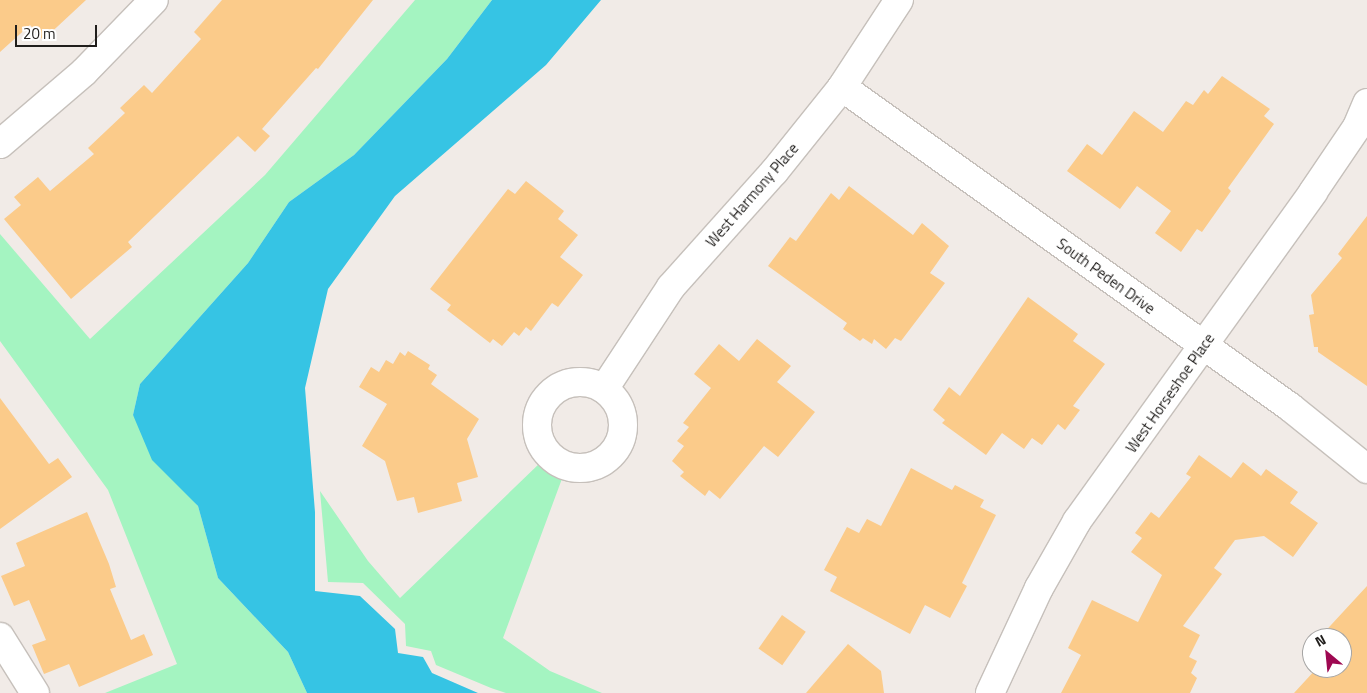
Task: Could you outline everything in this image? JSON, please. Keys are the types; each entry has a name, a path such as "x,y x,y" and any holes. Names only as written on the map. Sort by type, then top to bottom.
{"street":[{"path":"0,144 84,72 154,0"},
{"name":"West Harmony Place","path":"604,389 671,287 774,172 842,87 899,0"},
{"name":"South Peden Drive","path":"842,87 1290,407 1367,469"},
{"name":"West Horseshoe Place","path":"990,693 1039,588 1077,521 1352,136 1367,103"},
{"path":"0,637 35,693"}],"green space":[{"path":"415,0 492,0 447,59 354,155 289,202 248,263 140,384 133,415 172,476 198,506 218,578 288,652 307,693 105,693 177,664 108,490 0,341 0,234 90,339 265,175"},
{"path":"541,462 563,476 503,638 550,671 602,693 506,693 491,688 436,665 431,651 406,646 405,624 363,583 328,582 320,491 368,561 400,598"}],"water":[{"path":"492,0 601,0 546,65 395,196 328,289 305,388 315,512 315,591 360,596 395,629 398,653 423,657 432,673 478,693 307,693 288,652 218,578 198,506 152,460 133,415 140,384 248,263 289,202 354,155 447,59"}],"building":[{"path":"0,0 86,0 43,40 30,25 0,52"},
{"path":"222,0 373,0 318,69 316,68 262,129 270,136 255,152 238,136 128,242 132,247 71,299 4,219 21,205 14,197 38,177 50,191 94,154 88,148 125,113 120,108 144,85 152,93 201,39 194,32"},
{"path":"1222,76 1270,109 1264,116 1274,124 1228,188 1231,191 1202,232 1197,229 1181,252 1155,233 1171,211 1137,186 1120,209 1067,171 1087,144 1102,155 1134,111 1163,132 1186,101 1193,105 1204,90 1208,94"},
{"path":"526,181 564,211 558,219 578,235 560,257 583,275 558,307 552,303 531,331 526,327 519,336 514,332 502,346 493,339 490,343 447,310 451,305 430,289 508,189 515,194"},
{"path":"849,186 913,235 922,223 949,246 930,273 945,283 901,341 895,338 886,349 874,339 872,344 863,338 860,341 843,329 847,323 768,266 790,237 796,241 831,193 839,200"},
{"path":"1367,216 1367,386 1318,352 1318,347 1314,347 1309,315 1314,314 1311,295 1342,258 1338,254"},
{"path":"1028,297 1078,334 1073,341 1105,364 1073,406 1080,410 1065,430 1058,424 1042,445 1032,438 1024,449 1002,433 986,455 942,423 945,420 933,410 949,387 960,396"},
{"path":"757,339 791,366 777,382 815,412 778,457 764,446 720,499 709,490 705,496 680,476 684,472 672,461 684,446 677,441 689,427 683,423 711,388 694,374 719,344 739,361"},
{"path":"408,351 430,365 428,369 437,375 431,384 479,419 467,439 478,477 457,483 462,501 418,513 414,497 397,501 385,461 362,446 387,404 359,387 371,367 379,372 386,360 393,364 400,352 405,356"},
{"path":"0,398 49,464 58,458 72,477 0,529"},
{"path":"1199,455 1231,478 1243,462 1261,476 1266,469 1298,492 1290,503 1318,523 1293,557 1264,536 1235,540 1214,568 1222,574 1183,626 1200,635 1189,657 1197,661 1191,673 1197,678 1190,693 1061,693 1081,655 1068,648 1092,600 1138,622 1162,575 1131,552 1142,538 1135,533 1151,512 1159,518 1191,477 1186,474"},
{"path":"911,468 952,490 955,485 984,500 980,507 996,515 962,583 967,586 950,618 925,605 910,634 830,591 837,577 824,570 847,527 859,533 867,519 881,526"},
{"path":"87,512 109,564 116,587 110,589 131,640 144,634 153,655 79,687 69,664 44,674 32,645 46,640 29,600 14,606 1,576 25,566 16,543"},
{"path":"1367,586 1367,693 1294,693 1308,678 1352,678 1352,628 1328,628"},
{"path":"782,615 806,632 782,665 758,649"},
{"path":"848,644 881,671 884,693 806,693"}]}
